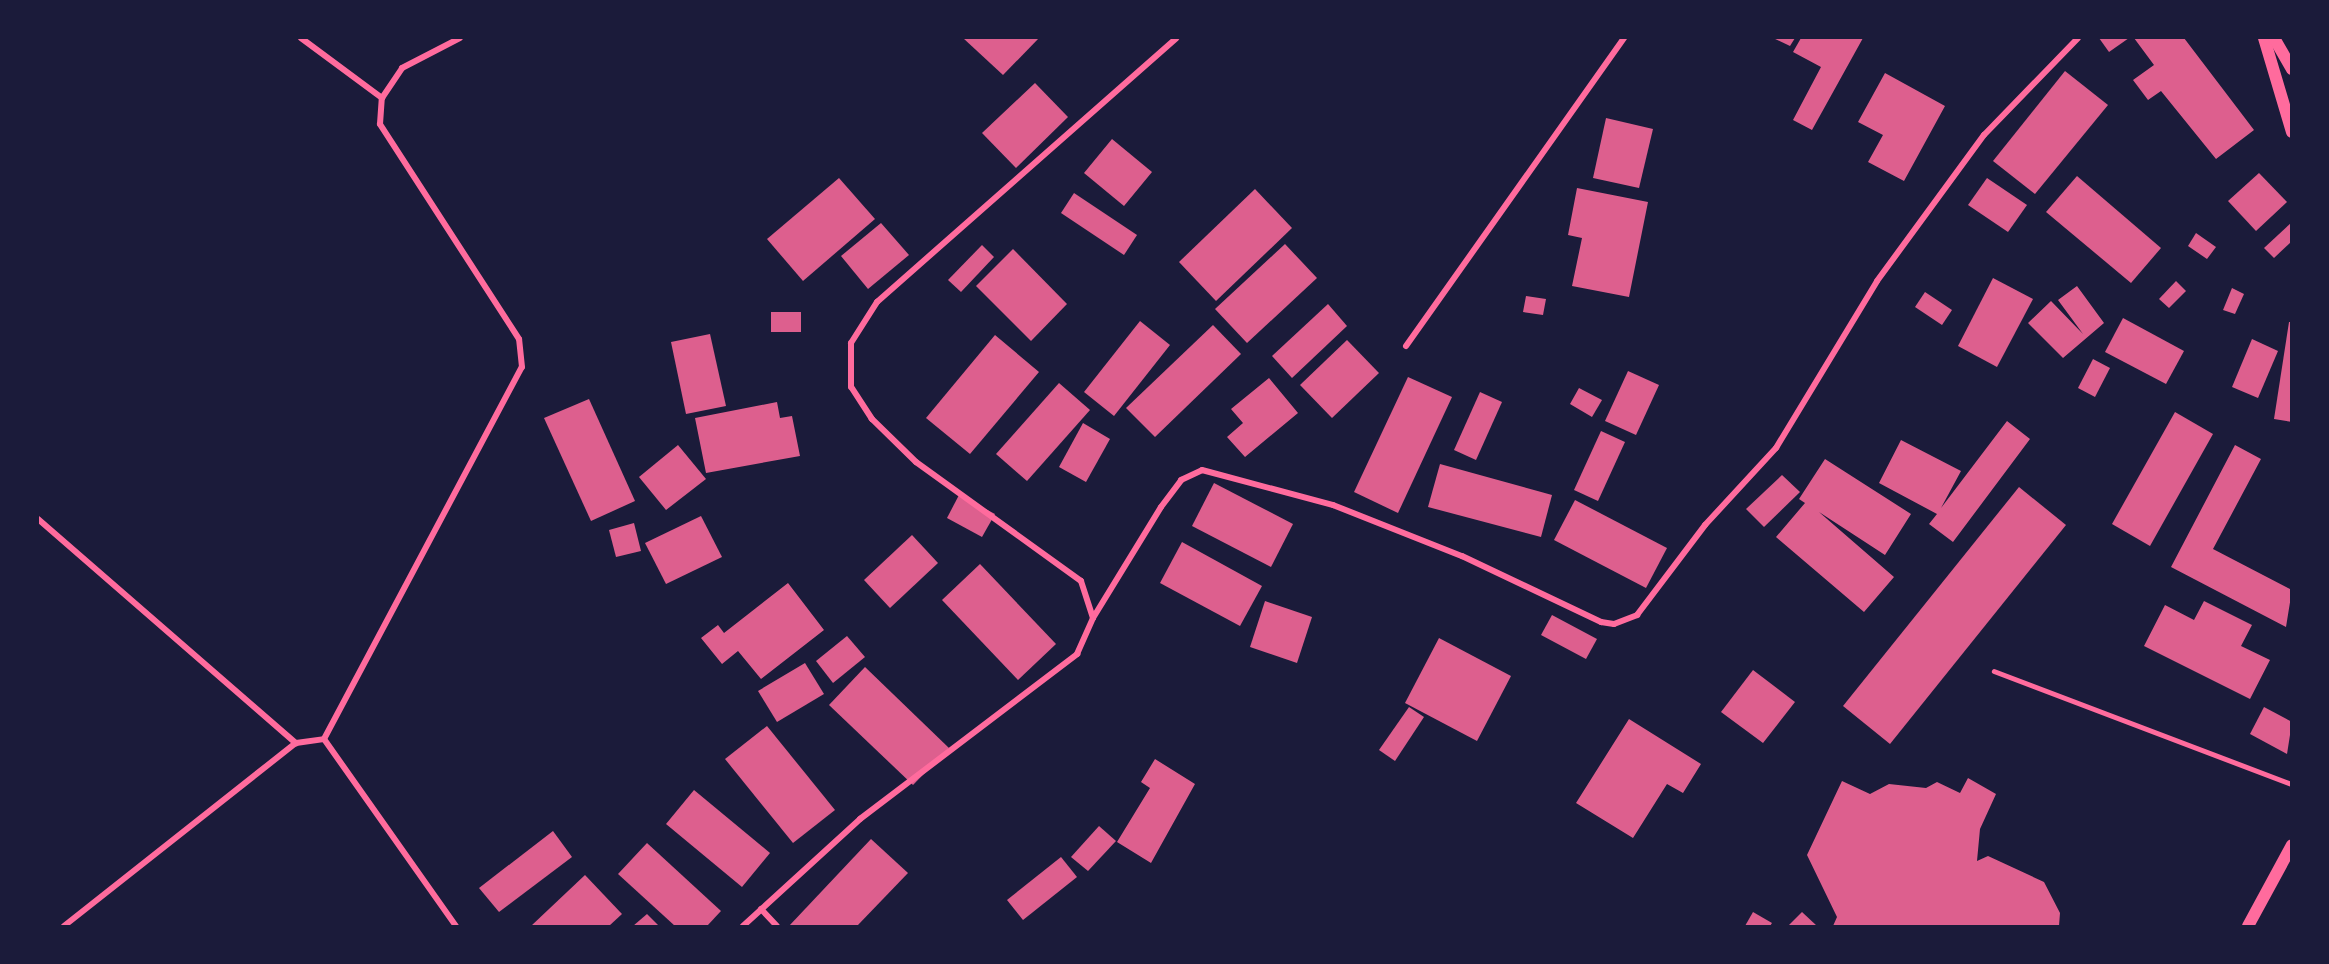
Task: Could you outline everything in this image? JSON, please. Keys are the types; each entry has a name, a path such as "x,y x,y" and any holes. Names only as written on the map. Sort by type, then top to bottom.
{"main road":[{"path":"2264,38 2292,132"},
{"path":"2274,38 2292,69"},
{"path":"2248,927 2292,845"}],"street":[{"path":"302,38 382,98"},
{"path":"324,739 522,368 519,339 380,124 382,98 402,69 460,38"},
{"path":"1093,618 1081,581 916,462 872,419 851,387 851,343 878,302 1176,38"},
{"path":"1406,346 1624,38"},
{"path":"743,927 860,819 1077,654 1093,618 1161,507 1181,480 1202,470 1333,505 1462,556 1601,622 1614,624 1637,615 1705,525 1776,448 1877,281 1984,135 2078,38"},
{"path":"38,519 296,743"},
{"path":"64,927 296,743 324,739"},
{"path":"324,739 456,927"},
{"path":"761,909 777,927"}],"lane":[{"path":"1994,671 2292,784"}],"building":[{"path":"963,38 1039,38 1003,75"},
{"path":"1773,38 1795,38 1790,46"},
{"path":"1801,38 1863,38 1812,130 1793,120 1821,67 1793,52"},
{"path":"2099,38 2129,38 2109,52"},
{"path":"2134,38 2184,38 2254,130 2216,159 2161,91 2148,100 2133,80 2154,65"},
{"path":"2065,71 2108,105 2035,194 1993,161"},
{"path":"1885,73 1945,106 1904,181 1868,162 1883,135 1858,122"},
{"path":"1035,83 1068,117 1016,168 982,133"},
{"path":"1606,118 1653,129 1639,188 1593,178"},
{"path":"1112,139 1152,172 1124,206 1084,173"},
{"path":"2259,173 2287,202 2256,231 2228,201"},
{"path":"2077,176 2161,248 2131,283 2046,212"},
{"path":"839,178 875,219 803,281 767,239"},
{"path":"1987,178 2027,205 2008,232 1968,205"},
{"path":"1577,188 1648,202 1629,297 1572,286 1582,238 1568,235"},
{"path":"1255,189 1292,228 1216,301 1179,262"},
{"path":"1074,193 1137,235 1124,255 1061,213"},
{"path":"2292,222 2292,241 2274,258 2264,248"},
{"path":"881,223 909,255 868,289 841,256"},
{"path":"2196,233 2216,247 2207,259 2188,246"},
{"path":"1285,244 1317,278 1247,343 1215,309"},
{"path":"982,245 994,257 961,292 948,280"},
{"path":"1013,249 1067,304 1031,341 976,286"},
{"path":"1993,278 2033,299 1997,367 1958,346"},
{"path":"2176,281 2186,291 2169,308 2159,299"},
{"path":"2077,286 2104,323 2063,358 2028,323 2051,301 2083,334 2058,300"},
{"path":"2232,288 2244,294 2235,314 2223,310"},
{"path":"1925,292 1952,310 1942,325 1915,307"},
{"path":"1526,296 1546,299 1543,315 1523,312"},
{"path":"1328,304 1347,326 1292,378 1272,356"},
{"path":"771,312 801,312 801,332 771,332"},
{"path":"2123,318 2184,351 2166,384 2105,352"},
{"path":"1140,321 1170,345 1114,416 1084,392"},
{"path":"2289,322 2292,322 2292,422 2274,419"},
{"path":"1213,325 1241,354 1155,437 1126,408"},
{"path":"710,334 726,406 686,414 671,342"},
{"path":"995,335 1039,372 970,454 926,418"},
{"path":"2252,339 2278,351 2258,398 2232,387"},
{"path":"1347,340 1379,373 1332,418 1300,385"},
{"path":"2093,359 2110,368 2095,397 2078,388"},
{"path":"1628,371 1659,385 1636,435 1605,421"},
{"path":"1408,377 1452,397 1398,513 1354,492"},
{"path":"1269,378 1298,413 1245,457 1227,437 1243,423 1231,409"},
{"path":"1059,383 1090,410 1027,481 996,454"},
{"path":"1579,388 1602,400 1592,417 1570,404"},
{"path":"1480,392 1502,402 1476,460 1454,450"},
{"path":"589,399 635,501 591,521 544,418"},
{"path":"777,402 780,418 792,416 800,456 706,473 695,418"},
{"path":"2175,412 2213,434 2150,546 2112,524"},
{"path":"2007,421 2030,439 1953,542 1929,524 1937,514 1879,483 1901,440 1961,471 1941,508"},
{"path":"1083,423 1110,439 1086,482 1059,467"},
{"path":"1601,431 1625,442 1598,501 1574,490"},
{"path":"678,445 706,479 666,510 639,477"},
{"path":"2235,445 2261,459 2213,549 2292,590 2286,627 2171,567"},
{"path":"1825,459 1911,514 1885,555 1819,512 1894,577 1864,612 1776,537 1805,503 1799,499"},
{"path":"1440,464 1552,495 1541,537 1428,507"},
{"path":"1782,475 1800,492 1764,527 1746,509"},
{"path":"1214,483 1293,524 1271,567 1192,526"},
{"path":"2019,487 2066,525 1890,744 1843,706"},
{"path":"959,495 995,514 982,537 947,518"},
{"path":"1575,500 1667,548 1646,588 1554,540"},
{"path":"701,516 722,557 666,584 645,543"},
{"path":"634,523 641,551 616,557 609,530"},
{"path":"912,535 938,563 890,608 864,580"},
{"path":"1182,542 1262,586 1240,626 1160,583"},
{"path":"980,564 1056,644 1018,680 942,600"},
{"path":"788,583 824,630 761,679 738,651 722,664 701,638 718,625 724,633"},
{"path":"1265,601 1312,617 1297,663 1250,647"},
{"path":"2204,601 2252,625 2241,646 2270,660 2250,699 2144,646 2165,605 2194,620"},
{"path":"1552,615 1597,639 1586,659 1541,635"},
{"path":"847,636 865,657 833,683 816,661"},
{"path":"1439,638 1511,676 1477,741 1405,703"},
{"path":"805,663 824,694 777,722 758,691"},
{"path":"865,667 949,748 913,785 829,705"},
{"path":"1753,670 1795,702 1763,743 1721,712"},
{"path":"1409,707 1424,717 1395,761 1379,750"},
{"path":"2264,707 2292,722 2287,754 2250,734"},
{"path":"1629,719 1701,764 1683,793 1667,784 1633,838 1576,803"},
{"path":"767,726 835,810 793,843 725,759"},
{"path":"1155,759 1195,784 1151,863 1117,842 1150,788 1141,782"},
{"path":"1968,778 1996,794 1980,829 1977,861 1988,856 2044,882 2060,913 2059,926 1833,926 1837,917 1807,855 1842,781 1870,794 1889,784 1926,788 1937,782 1960,793"},
{"path":"694,790 770,853 742,887 666,824"},
{"path":"1099,826 1116,841 1088,871 1071,857"},
{"path":"553,831 572,857 499,912 479,888"},
{"path":"871,839 908,873 857,926 789,926"},
{"path":"647,843 721,911 707,926 675,926 618,874"},
{"path":"1061,857 1077,877 1023,920 1007,900"},
{"path":"585,875 622,914 609,926 531,926"},
{"path":"1753,912 1772,923 1770,926 1745,926"},
{"path":"1802,912 1817,926 1788,926"},
{"path":"647,914 659,926 633,926"}]}
